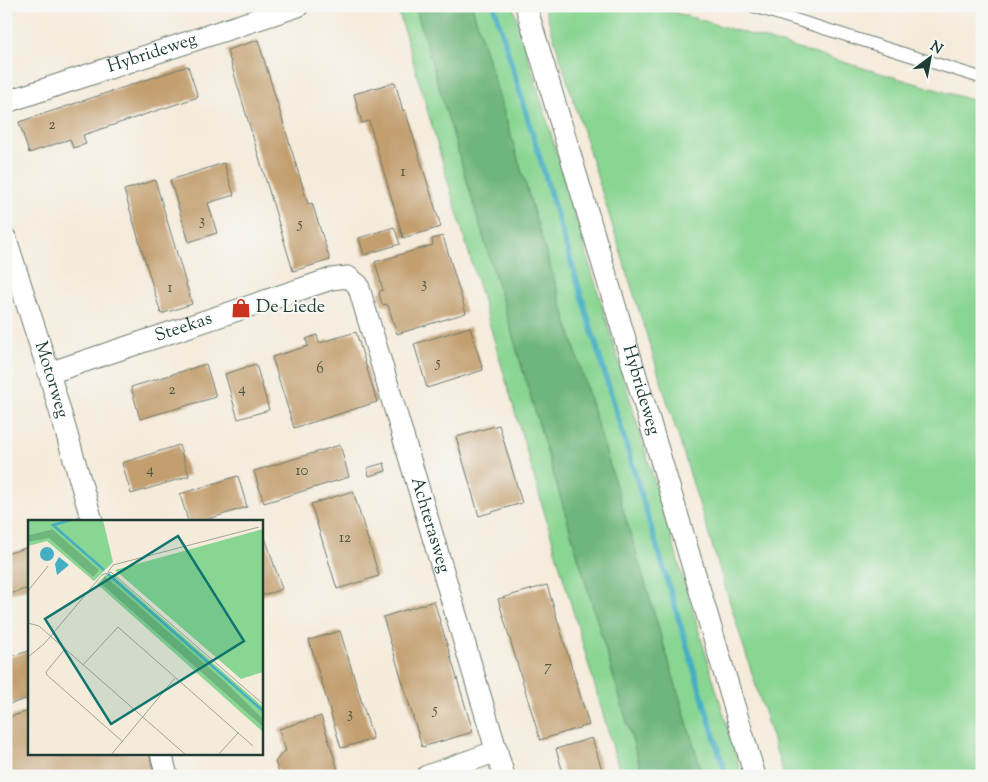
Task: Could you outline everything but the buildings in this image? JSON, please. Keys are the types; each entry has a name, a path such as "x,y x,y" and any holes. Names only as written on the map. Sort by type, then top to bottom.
{"street":[{"name":"Hybrideweg","path":"6,102 298,6"},
{"name":"Hybrideweg","path":"526,6 755,776"},
{"name":"Motorweg","path":"6,239 49,373 92,520"},
{"name":"Steekas","path":"49,373 331,279 348,277"},
{"name":"Achterasweg","path":"348,277 358,285 504,776"},
{"path":"427,776 497,751"},
{"path":"160,754 167,776"}],"lane":[{"path":"752,6 982,78"}],"green space":[{"path":"397,6 415,6 643,776 621,776"},
{"path":"415,6 472,6 703,776 643,776"},
{"path":"472,6 513,6 742,776 703,776"},
{"path":"544,6 653,6 982,103 982,776 784,776"}],"waterway":[{"path":"494,6 726,776"}],"place":[{"name":"De Liede","path":"241,308"}]}
